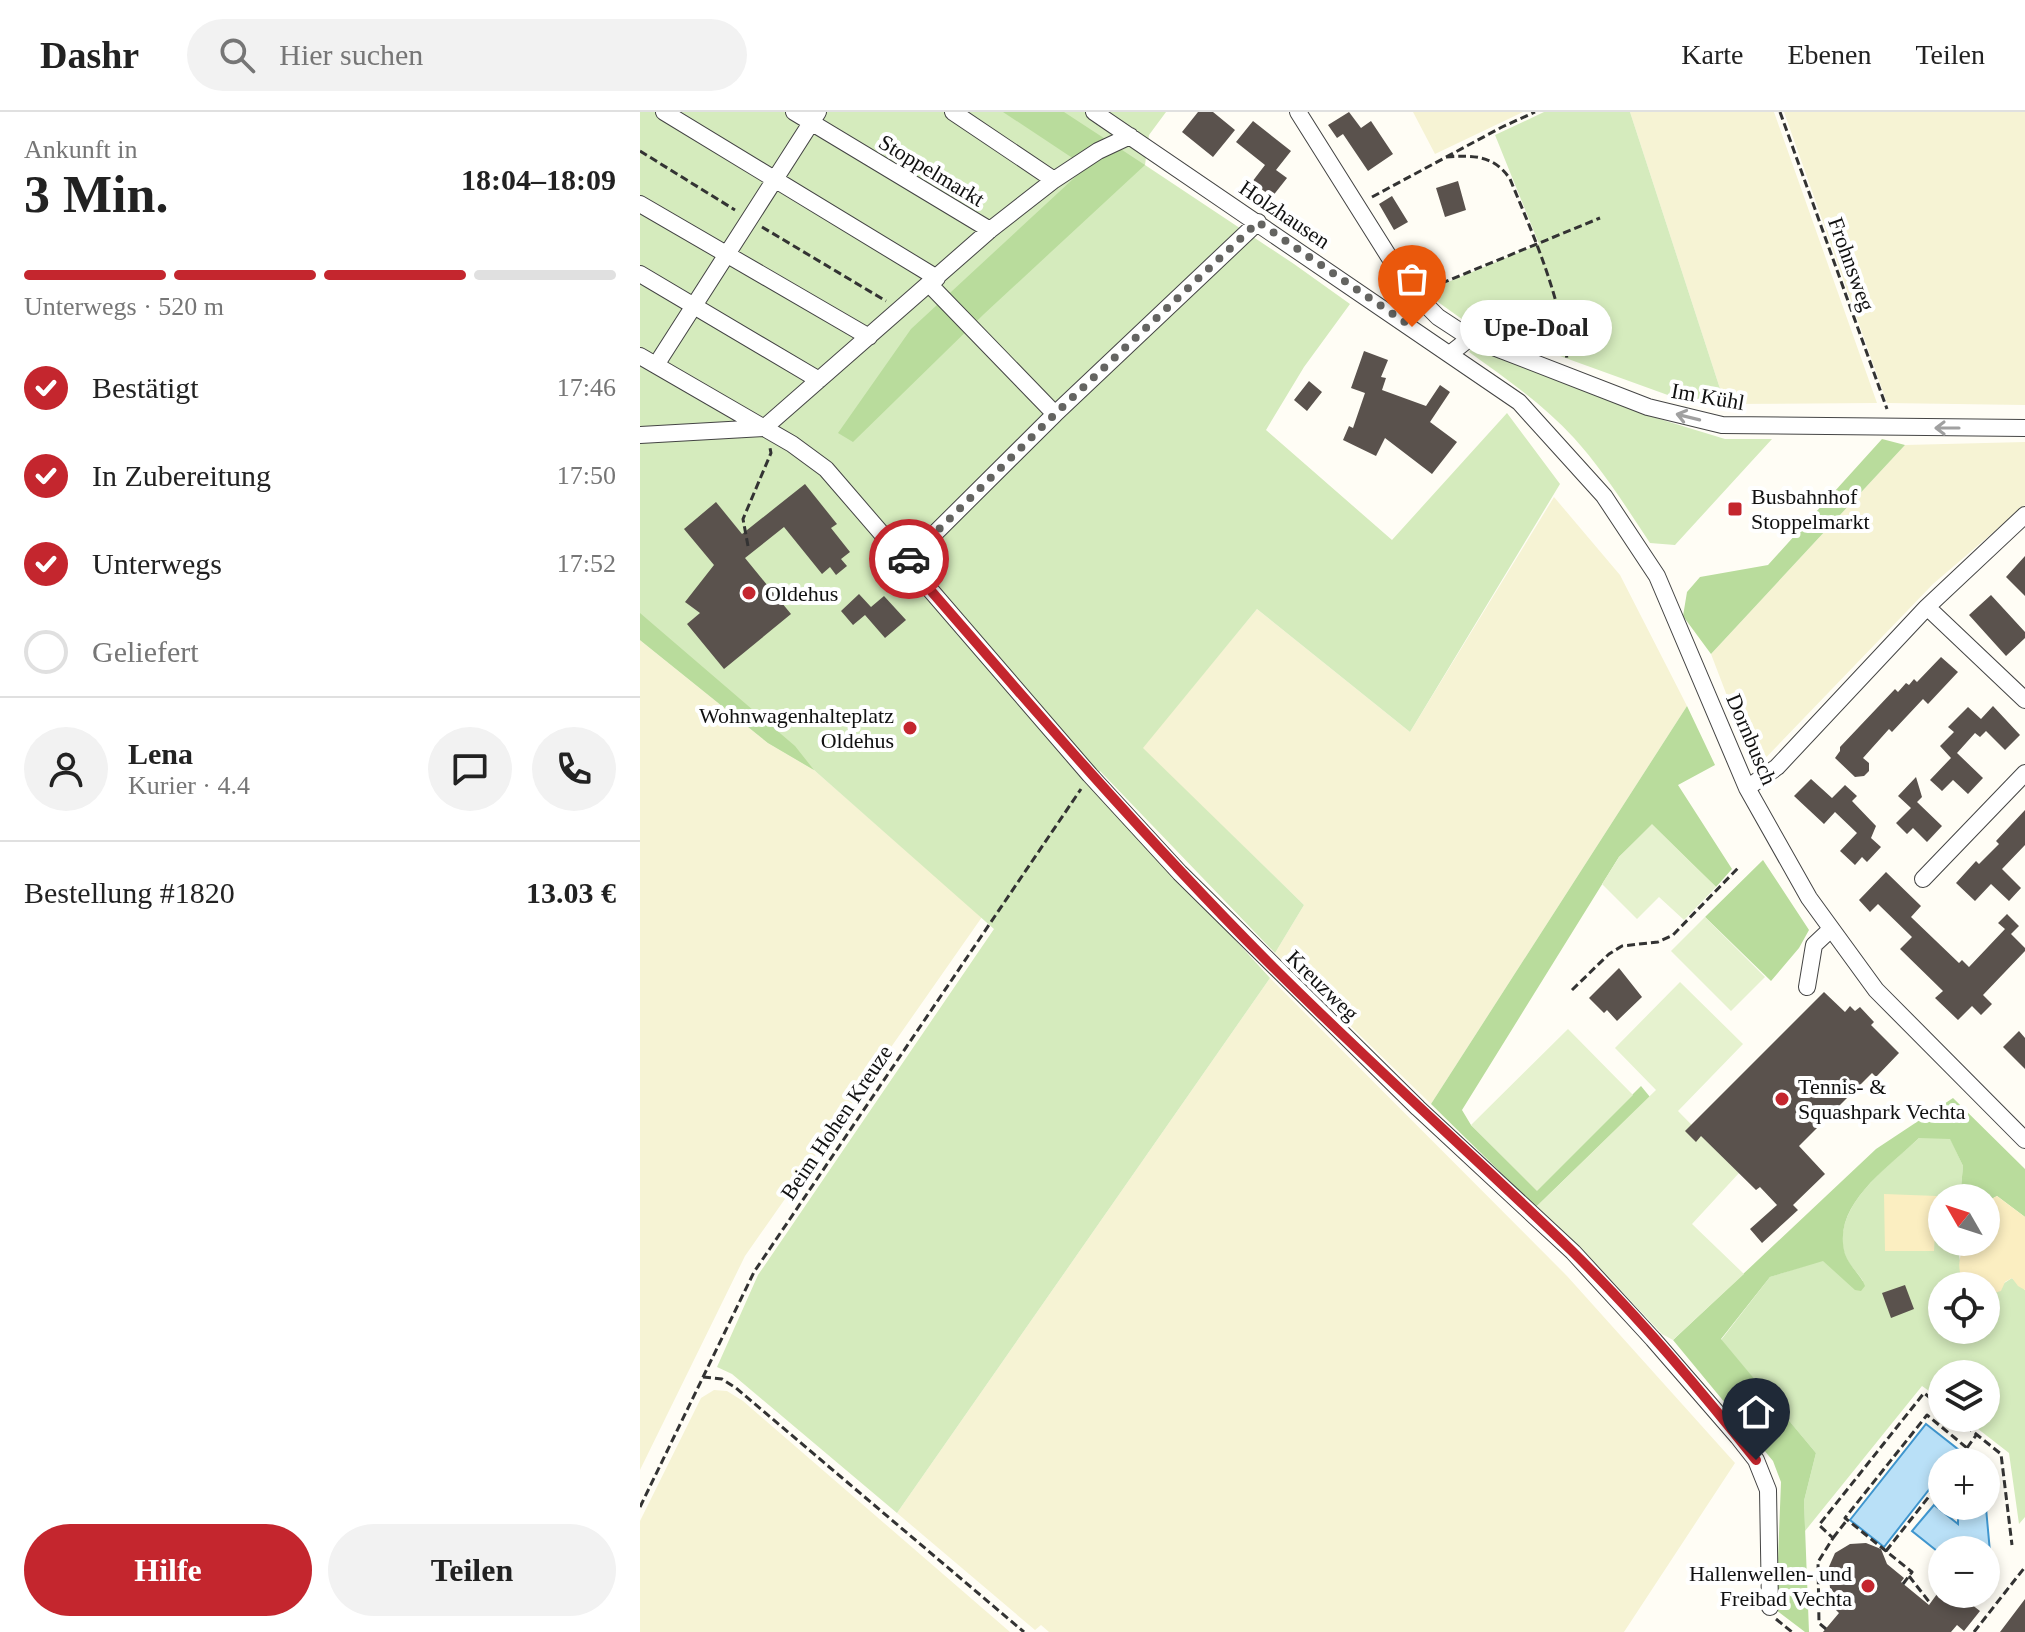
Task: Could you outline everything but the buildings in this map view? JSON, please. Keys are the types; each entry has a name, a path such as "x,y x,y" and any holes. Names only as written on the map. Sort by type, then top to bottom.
{"street":[{"path":"664,112 934,282 1055,414"},
{"name":"Stoppelmarkt","path":"794,112 815,117 990,230"},
{"path":"953,112 1054,180"},
{"name":"Holzhausen","path":"1094,112 1451,353"},
{"name":"Im Kühl","path":"1298,112 1411,291 1438,317 1470,338 1648,407 1722,425 2025,428"},
{"path":"656,365 815,117"},
{"name":"Stoppelmarkt","path":"764,428 990,230 1054,180 1098,151 1130,136"},
{"path":"640,204 869,337"},
{"path":"906,562 1055,414 1258,222"},
{"path":"640,274 819,380"},
{"path":"1392,314 1411,291"},
{"path":"1451,353 1470,338"},
{"name":"Dornbusch","path":"1451,353 1519,402 1612,507 1657,576 1747,788 1809,898 1876,990 2025,1140"},
{"path":"640,356 764,428"},
{"path":"640,435 764,428"},
{"name":"Kreuzweg","path":"764,428 826,469 1090,775 1180,873 1418,1108 1573,1252 1738,1437 1756,1460 1768,1490 1770,1607"},
{"path":"1747,788 1777,767 1927,607 2025,515"},
{"path":"1927,607 2025,700"},
{"path":"1923,879 2025,773"},
{"path":"1807,987 1814,945 1831,929"}],"path":[{"path":"1357,205 1535,112"},
{"name":"Frohnsweg","path":"1780,112 1894,428"},
{"path":"640,151 901,309"},
{"path":"1446,157 1488,158 1502,167 1510,179 1536,243 1565,337 1569,376"},
{"path":"1411,291 1600,218"},
{"path":"748,546 743,519 771,453 764,428"},
{"name":"Beim Hohen Kreuze","path":"640,1507 754,1272 1090,775"},
{"path":"1572,990 1609,954 1622,946 1658,942 1673,935 1738,868"},
{"path":"703,1377 722,1379 736,1388 1024,1632"},
{"path":"1833,1538 1819,1525 1924,1393 1928,1396"},
{"path":"1826,1629 1819,1623 1818,1562 1847,1520 1845,1518 1927,1415 1967,1448 1977,1434"},
{"path":"1974,1432 2001,1454 2012,1545"},
{"path":"1886,1551 1928,1498"},
{"path":"1847,1520 1912,1572 1903,1584"},
{"path":"1974,1632 2025,1567"},
{"path":"1909,1576 1928,1600"}],"shaded area":[{"path":"1413,112 1523,112 1435,154"},
{"path":"1630,112 1774,112 1877,403 1725,404"},
{"path":"1784,112 2025,112 2025,405 1887,403"},
{"path":"2025,442 2025,505 1933,584 1755,769 1711,654 1905,445"},
{"path":"1554,497 1620,575 1687,706 1431,1104 1275,953 1304,905 1142,748 1257,609 1410,732"},
{"path":"640,640 768,743 814,770 982,917 745,1256 640,1470"},
{"path":"1270,978 1567,1276 1735,1463 1624,1632 1049,1632 1041,1625 1035,1630 897,1513"},
{"path":"714,1390 727,1391 743,1401 1010,1632 640,1632 640,1521 701,1398"}],"green space":[{"path":"640,112 1166,112 1149,135 1145,165 1350,304 1304,367 1266,430 1392,540 1507,413 1560,484 1410,732 1257,609 1143,748 1304,905 1275,953 1100,771 1093,784 1270,978 897,1513 732,1374 717,1367 758,1275 994,929 814,770 768,743 640,640"},
{"path":"1003,112 1064,112 1145,165 984,314 853,442 838,433 911,329 1086,167"},
{"path":"1544,112 1630,112 1725,404 1676,398 1466,322 1424,292 1539,244 1495,135"},
{"path":"1474,345 1653,417 1725,439 1772,439 1675,545 1650,543 1574,438 1537,403 1469,352"},
{"path":"1882,439 1905,445 1711,654 1683,616 1687,592 1700,577 1768,565"},
{"path":"640,613 795,746 814,770 768,743 640,640"},
{"path":"1687,706 1715,765 1678,785 1732,869 1716,887 1652,825 1619,857 1462,1110 1471,1125 1537,1190 1641,1086 1650,1097 1536,1207 1431,1104"},
{"path":"1652,824 1716,887 1684,920 1659,897 1637,919 1602,884 1619,857"},
{"path":"1763,860 1809,930 1799,948 1771,981 1705,917"},
{"path":"1705,917 1765,977 1731,1011 1671,951"},
{"path":"1680,982 1743,1044 1678,1111 1739,1173 1692,1224 1744,1274 1673,1340 1662,1334 1575,1242 1536,1207 1656,1090 1615,1048"},
{"path":"1568,1029 1633,1095 1537,1191 1471,1125"},
{"path":"1953,1098 2025,1169 2025,1217 2000,1198 2000,1184 1961,1184 1963,1166 1950,1139 1919,1138 1865,1189 1846,1219 1843,1236 1845,1254 1865,1286 1861,1291 1855,1290 1823,1261 1770,1277 1721,1339 1816,1453 1804,1501 1809,1632 1805,1632 1776,1610 1781,1482 1773,1461 1673,1340 1876,1149"},
{"path":"1919,1138 1950,1138 1963,1166 1961,1184 1928,1184 1928,1256 1959,1256 1963,1272 1928,1272 1928,1344 2000,1344 2000,1286 2012,1278 2025,1290 2025,1517 2019,1524 2009,1453 1982,1432 2000,1432 2000,1360 1928,1360 1928,1390 1922,1386 1805,1531 1804,1501 1816,1453 1721,1340 1770,1277 1823,1260 1836,1271 1863,1281 1848,1262 1843,1237 1854,1205 1878,1175"}],"sand":[{"path":"1884,1194 1928,1196 1928,1251 1885,1251"},
{"path":"2000,1198 2025,1217 2025,1290 2012,1278 2005,1282 2000,1291 2000,1272 1960,1272 1961,1256 2000,1256"}],"water":[{"path":"1926,1424 1928,1432 1936,1432 1956,1448 1928,1448 1928,1491 1884,1547 1850,1520"},
{"path":"1928,1512 1928,1520 1953,1520 1958,1524 1958,1520 1987,1520 1989,1536 1928,1536 1928,1544 1912,1531"}],"way so far":[{"path":"909,559 1055,414 1258,222 1412,327"}],"place":[{"name":"Upe-Doal","path":"1412,327"},
{"name":"Busbahnhof Stoppelmarkt","path":"1735,509"},
{"name":"Oldehus","path":"749,593"},
{"name":"Wohnwagenhalteplatz Oldehus","path":"910,728"},
{"name":"Tennis- & Squashpark Vechta","path":"1782,1099"},
{"name":"Hallenwellen- und Freibad Vechta","path":"1868,1586"}],"route":[{"path":"909,559 906,562 1090,775 1180,873 1396,1087 1573,1252 1653,1339 1756,1460"}]}
